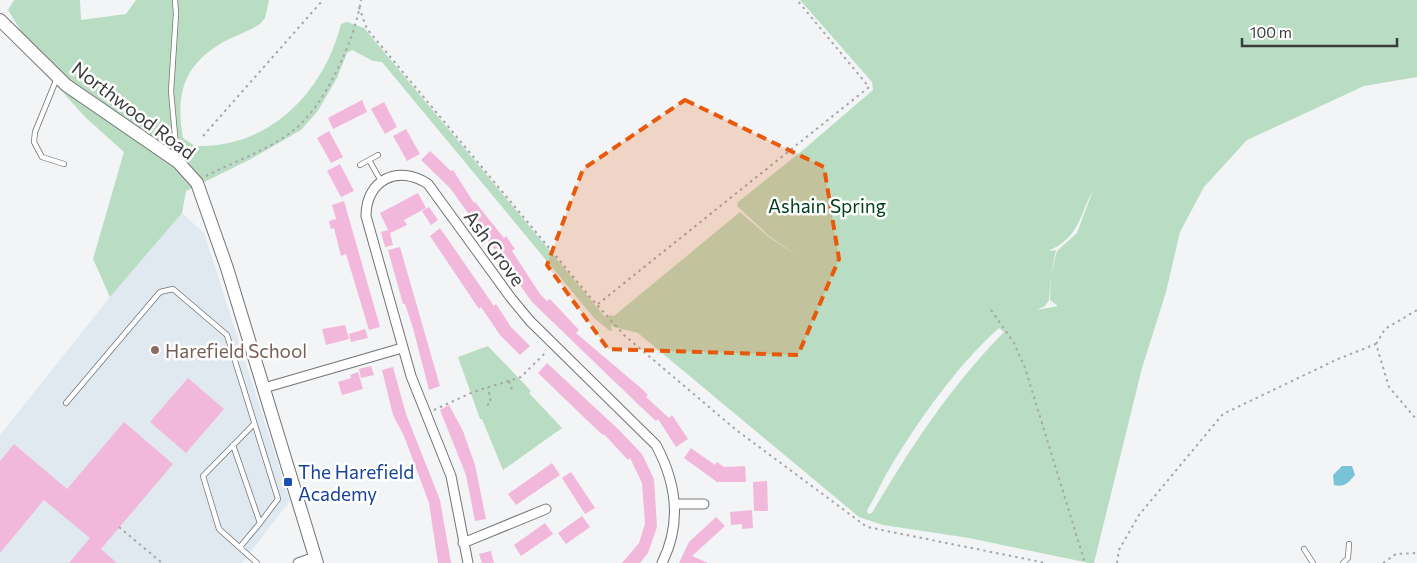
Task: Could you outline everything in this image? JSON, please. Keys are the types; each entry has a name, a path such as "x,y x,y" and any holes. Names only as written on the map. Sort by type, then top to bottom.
{"street":[{"name":"Northwood Road","path":"0,20 66,85 178,162 195,181 208,211 316,560"},
{"name":"Ash Grove","path":"381,181 394,176 404,176 428,184 511,298 553,344 656,445 666,466 676,504 672,534 662,563"},
{"path":"381,181 375,185 368,199 366,216 402,348 425,414 451,476 468,563"},
{"path":"264,388 402,348"},
{"path":"676,504 704,504"},
{"path":"463,543 546,508"},
{"path":"298,563 316,560"}],"lane":[{"path":"175,0 176,14 171,91 178,162"},
{"path":"57,76 35,132 34,142 42,157 64,164"},
{"path":"360,165 378,155"},
{"path":"369,160 381,181"},
{"path":"66,403 160,292 173,289 226,335 278,499 240,547"},
{"path":"254,424 203,476 219,529 257,563"},
{"path":"234,445 260,523"},
{"path":"1343,563 1348,558 1349,544"},
{"path":"1304,549 1312,563"}],"path":[{"path":"203,136 323,0"},
{"path":"195,181 248,158 295,129 317,104 342,57 361,0"},
{"path":"597,305 869,87 797,0"},
{"path":"360,7 367,29 597,305 624,335 735,429 867,527 1046,563"},
{"path":"991,310 1014,343 1025,368 1084,563"},
{"path":"1117,563 1119,550 1139,515 1223,414 1338,359 1376,344 1385,329 1417,310"},
{"path":"425,414 473,392 521,378 553,344"},
{"path":"1376,344 1389,387 1417,420"},
{"path":"509,381 512,390"},
{"path":"487,405 491,403 488,387"},
{"path":"119,528 162,563"},
{"path":"1383,563 1396,554 1417,553"}],"highlighted area":[{"path":"685,100 824,167 839,259 798,355 608,349 547,265 583,169"}],"shaded area":[{"name":"Harefield School","path":"182,213 204,233 290,501 242,563 0,563 0,435 110,297"}],"green space":[{"name":"Ashain Spring","path":"14,0 80,0 81,20 126,14 136,0 269,0 265,18 260,24 211,50 200,60 186,81 180,107 183,138 195,146 222,144 247,138 269,127 289,112 307,93 333,49 341,24 347,22 364,28 606,318 610,315 614,316 740,212 770,238 799,257 769,236 737,206 738,202 873,90 872,82 800,0 1417,0 1417,77 1364,86 1247,140 1204,187 1180,232 1166,292 1142,368 1094,563 1089,563 969,538 883,525 859,517 638,333 614,327 611,324 612,331 610,331 594,318 382,62 373,61 352,50 347,53 337,78 317,112 301,130 251,159 186,191 182,213 110,297 93,259 124,152 85,117 50,78 8,10","holes":["1093,190 1077,233 1057,251 1051,275 1056,250 1048,251 1058,246 1072,233 1081,218","1051,275 1050,300 1058,306 1037,310 1045,306 1049,300","999,328 1004,332 966,374 932,418 872,513 868,514 867,510 884,478 910,435 952,377"]},
{"path":"488,346 531,391 529,393 562,428 503,470 482,419 480,419 458,357"}],"water":[{"path":"1342,466 1352,466 1355,475 1343,485 1334,485 1333,475"}],"building":[{"path":"362,100 367,112 333,129 328,118"},
{"path":"384,102 397,127 385,134 371,109"},
{"path":"406,129 420,154 407,161 393,136"},
{"path":"329,131 343,157 331,163 317,138"},
{"path":"430,151 451,171 453,170 474,203 504,238 506,236 515,249 512,251 540,294 547,301 550,299 579,330 576,333 642,389 648,395 646,397 669,418 672,415 688,439 676,447 658,419 656,421 532,302 450,188 421,160"},
{"path":"340,164 354,191 341,197 327,171"},
{"path":"418,193 426,208 404,220 407,225 390,233 393,245 385,247 381,232 388,230 380,213"},
{"path":"344,201 380,327 369,330 346,254 341,256 334,228 331,229 329,221 336,219 332,205"},
{"path":"429,207 438,220 431,225 422,211"},
{"path":"440,228 494,306 496,304 511,327 530,346 520,355 500,335 481,307 479,309 430,236"},
{"path":"400,247 440,386 429,390 413,328 405,304 403,304 388,250"},
{"path":"345,325 349,339 326,345 322,329"},
{"path":"365,329 368,338 351,342 349,334"},
{"path":"547,363 642,454 654,479 657,527 648,553 640,563 622,563 639,543 645,524 642,483 630,458 628,460 604,434 592,425 538,373"},
{"path":"371,366 374,375 361,378 359,369"},
{"path":"393,367 406,414 440,500 451,563 438,563 429,503 404,436 393,415 382,370"},
{"path":"358,372 363,389 342,395 338,382 351,378 350,375"},
{"path":"188,378 224,409 186,453 150,422"},
{"path":"449,405 463,431 475,465 486,519 475,521 466,475 440,410"},
{"path":"124,422 173,464 101,549 117,563 69,563 90,538 44,500 0,553 0,461 14,444 67,489"},
{"path":"691,448 715,465 717,462 724,467 745,466 746,482 717,482 684,458"},
{"path":"552,463 560,475 516,505 508,494"},
{"path":"571,472 595,508 585,514 562,478"},
{"path":"767,481 768,511 754,511 753,482"},
{"path":"752,510 753,528 742,529 742,524 731,525 730,512"},
{"path":"582,516 590,527 566,544 558,533"},
{"path":"716,517 725,526 692,556 708,563 679,563 689,542"},
{"path":"545,523 553,534 521,556 514,545"},
{"path":"491,551 494,563 482,563 479,554"}],"place":[{"name":"Harefield School","path":"155,350"},
{"name":"The Harefield Academy","path":"288,482"}]}
